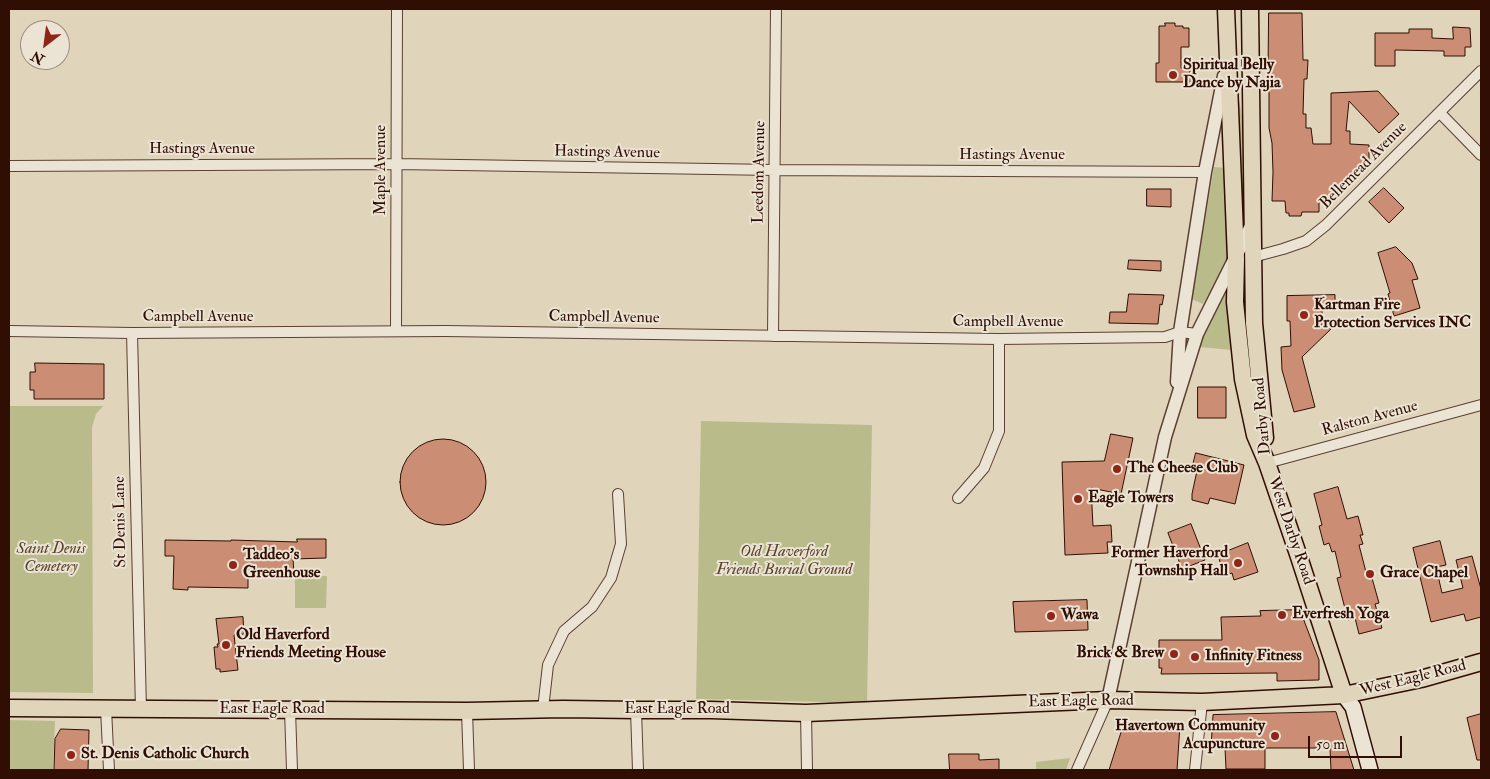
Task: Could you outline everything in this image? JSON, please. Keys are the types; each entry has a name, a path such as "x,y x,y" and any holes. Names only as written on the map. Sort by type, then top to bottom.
{"main road":[{"name":"Darby Road","path":"1226,9 1236,259 1235,302 1241,369 1256,435 1267,462"},
{"name":"Darby Road","path":"1250,9 1254,323 1267,462"},
{"name":"West Darby Road","path":"1267,462 1344,695 1353,707 1370,770"},
{"name":"West Eagle Road","path":"1344,695 1421,680 1481,662"},
{"name":"East Eagle Road","path":"9,708 467,711 543,709 711,710 806,713 1108,700 1202,702 1344,695"}],"street":[{"name":"Maple Avenue","path":"396,331 397,9"},
{"name":"Leedom Avenue","path":"773,336 776,9"},
{"name":"Darby Road","path":"1176,397 1180,332 1205,172 1228,55"},
{"name":"Bellemead Avenue","path":"1253,257 1306,241 1326,225 1481,71"},
{"path":"1440,113 1481,155"},
{"name":"Hastings Avenue","path":"9,166 397,164 775,170 1205,172"},
{"name":"Darby Road","path":"1108,700 1165,437 1176,397 1197,334 1253,222"},
{"name":"Campbell Avenue","path":"9,331 132,333 396,331 999,340 1165,337 1180,332 1197,334"},
{"name":"St Denis Lane","path":"132,333 141,710"},
{"path":"958,498 984,468 999,431 999,340"},
{"name":"Ralston Avenue","path":"1267,462 1481,405"},
{"path":"543,709 548,665 564,631 592,607 611,578 620,544 618,494"},
{"path":"1078,770 1108,700"},
{"path":"1195,770 1202,702"},
{"path":"106,709 109,770"},
{"path":"290,710 292,770"},
{"path":"636,710 638,770"},
{"path":"467,711 470,770"},
{"path":"806,713 808,770"}],"green space":[{"path":"1236,100 1239,100 1243,121 1244,224 1241,233"},
{"path":"1214,167 1228,168 1230,258 1203,304 1192,299"},
{"path":"1227,289 1232,350 1200,347 1206,326"},
{"name":"Saint Denis Cemetery","path":"9,406 103,406 96,414 92,427 93,693 9,692"},
{"name":"Old Haverford Friends Burial Ground","path":"701,421 872,425 867,703 696,699"},
{"path":"295,576 327,576 326,608 295,608"},
{"path":"9,720 55,721 53,770 9,770"},
{"path":"1070,758 1066,770 1036,770 1036,762"}],"building":[{"path":"1269,13 1302,13 1303,60 1308,60 1307,79 1304,79 1303,114 1306,114 1306,128 1311,128 1313,144 1331,144 1331,93 1378,91 1399,114 1379,133 1349,101 1346,131 1350,131 1350,144 1369,145 1369,161 1329,201 1319,201 1319,212 1302,212 1301,216 1289,216 1289,213 1286,213 1285,201 1272,201 1273,172 1272,143 1269,128 1268,79"},
{"path":"1165,23 1175,23 1175,26 1189,28 1189,47 1181,47 1181,68 1190,68 1190,82 1156,82 1156,63 1159,63 1159,26 1165,26"},
{"path":"1453,27 1470,28 1471,47 1465,47 1465,56 1444,56 1444,51 1395,50 1395,66 1375,66 1375,33 1409,33 1409,29 1432,29 1432,38 1453,39"},
{"path":"1384,188 1404,208 1389,223 1369,202"},
{"path":"1147,189 1171,189 1171,207 1147,206"},
{"path":"1396,247 1412,263 1418,279 1412,280 1420,308 1394,316 1388,294 1390,293 1378,253"},
{"path":"1129,260 1161,261 1161,271 1128,269"},
{"path":"1129,294 1164,295 1162,305 1160,304 1158,324 1109,323 1110,312 1126,312"},
{"path":"1335,295 1335,309 1322,309 1322,328 1332,328 1302,357 1315,407 1294,412 1282,370 1281,347 1291,346 1290,321 1287,321 1287,296"},
{"path":"35,363 104,364 104,399 34,399 34,390 30,390 30,372 35,372"},
{"path":"1198,387 1226,387 1226,418 1198,418"},
{"name":"Eagle Towers","path":"1111,434 1133,438 1121,494 1091,488 1093,526 1111,525 1112,542 1107,542 1108,553 1065,555 1062,462 1104,461"},
{"path":"443,439 459,442 467,446 479,458 483,466 486,482 483,498 479,506 467,518 459,522 443,525 427,522 419,518 407,506 403,498 400,482 403,466 407,458 419,446 427,442"},
{"path":"1196,453 1244,465 1235,504 1210,498 1208,504 1192,500 1198,466 1193,465"},
{"path":"1338,487 1347,519 1358,516 1363,535 1360,535 1363,544 1359,545 1366,572 1370,571 1379,603 1375,604 1382,628 1359,634 1355,618 1348,620 1337,578 1341,577 1335,551 1332,552 1329,543 1324,545 1319,526 1322,525 1314,494"},
{"path":"1191,524 1205,560 1182,569 1168,533"},
{"name":"Taddeo's Greenhouse","path":"297,539 326,539 326,558 293,559 294,574 280,577 248,576 248,588 188,587 188,590 173,589 174,556 165,556 165,540 297,542"},
{"path":"1440,541 1446,565 1436,567 1442,593 1463,588 1456,560 1472,556 1481,589 1481,617 1466,621 1464,614 1431,622 1413,548"},
{"name":"Former Haverford Township Hall","path":"1248,543 1258,572 1234,580 1232,573 1224,576 1218,555"},
{"name":"Wawa","path":"1087,600 1088,630 1015,632 1013,602"},
{"path":"1300,610 1319,660 1319,680 1277,681 1277,673 1161,674 1162,668 1159,668 1159,640 1222,640 1221,617 1261,616 1260,611"},
{"name":"Old Haverford Friends Meeting House","path":"243,617 244,634 234,635 238,670 220,672 220,669 216,669 214,647 218,647 217,644 219,644 216,619"},
{"path":"1336,712 1354,770 1331,770 1330,748 1265,748 1265,769 1226,769 1225,748 1211,747 1213,715"},
{"path":"1481,714 1481,760 1477,760 1467,718"},
{"path":"1180,725 1177,770 1109,770 1123,726"},
{"name":"St. Denis Catholic Church","path":"61,729 89,730 88,770 54,770 55,739"},
{"path":"949,754 979,754 979,760 999,759 999,770 950,770"}],"place":[{"name":"Spiritual Belly Dance by Najia","path":"1173,75"},
{"name":"Kartman Fire Protection Services INC","path":"1304,315"},
{"name":"The Cheese Club","path":"1117,469"},
{"name":"Eagle Towers","path":"1078,499"},
{"name":"Former Haverford Township Hall","path":"1238,563"},
{"name":"Taddeo's Greenhouse","path":"233,565"},
{"name":"Grace Chapel","path":"1370,574"},
{"name":"Everfresh Yoga","path":"1282,615"},
{"name":"Wawa","path":"1051,616"},
{"name":"Old Haverford Friends Meeting House","path":"226,645"},
{"name":"Brick & Brew","path":"1174,654"},
{"name":"Infinity Fitness","path":"1195,657"},
{"name":"Havertown Community Acupuncture","path":"1275,736"},
{"name":"St. Denis Catholic Church","path":"71,755"}]}
